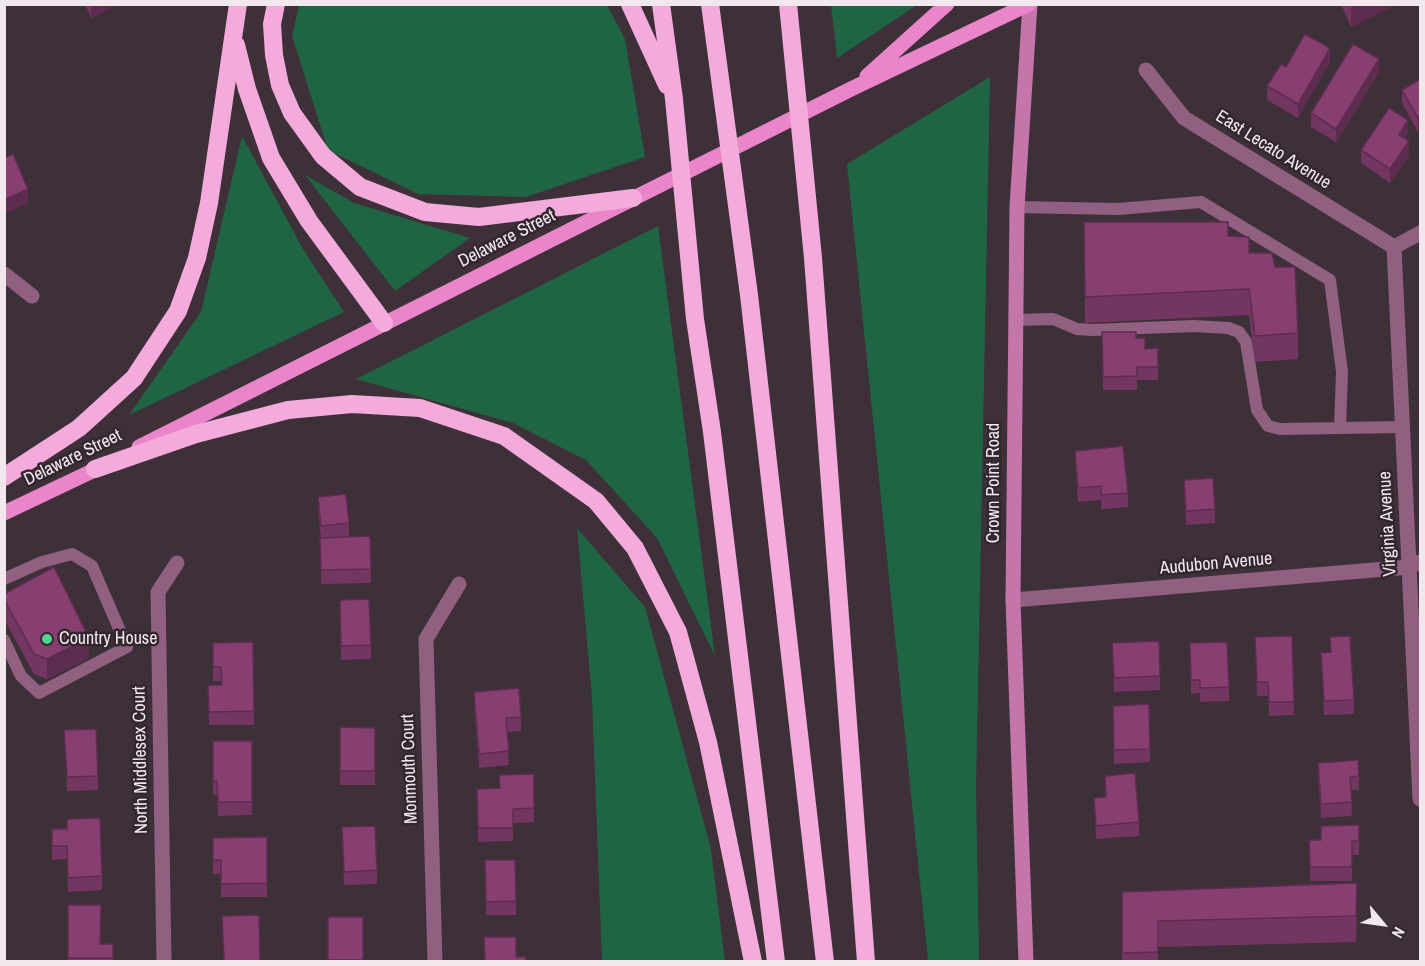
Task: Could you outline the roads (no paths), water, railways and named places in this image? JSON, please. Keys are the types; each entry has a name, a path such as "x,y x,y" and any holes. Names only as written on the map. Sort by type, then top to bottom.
{"highway":[{"path":"4,477 79,428 134,378 178,311 197,258 209,204 238,4"},
{"path":"276,4 272,24 273,55 280,86 292,113 323,156 360,187 425,212 479,217 633,198"},
{"path":"630,4 674,99"},
{"path":"661,4 674,99 695,319 712,432 776,962"},
{"path":"710,4 748,295 825,962"},
{"path":"788,4 813,258 866,962"},
{"path":"234,34 247,89 271,158 309,221 384,323"},
{"path":"95,469 196,434 288,410 352,404 420,408 504,436 596,501 635,548 678,632 708,742 753,962"}],"main road":[{"path":"851,89 947,4"},
{"name":"Delaware Street","path":"4,513 851,89 1029,5"},
{"name":"Crown Point Road","path":"1026,962 1013,600 1017,207 1029,5"}],"street":[{"name":"East Lecato Avenue","path":"1146,70 1184,118 1394,247"},
{"path":"1394,247 1420,233"},
{"name":"Virginia Avenue","path":"1394,247 1403,427 1415,565 1420,799"},
{"path":"4,274 32,296"},
{"name":"North Middlesex Court","path":"164,962 158,592 177,563"},
{"name":"Audubon Avenue","path":"1013,600 1415,565"},
{"name":"Monmouth Court","path":"435,962 426,639 459,584"}],"lane":[{"path":"1017,207 1118,209 1201,202 1330,280 1342,372 1340,428"},
{"path":"1016,320 1053,320 1077,329 1092,330 1228,328 1239,332 1246,342 1257,410 1268,426 1280,429 1403,427"},
{"path":"4,579 42,562 72,554 92,566 127,647 39,693 21,676 6,647"}],"place":[{"name":"Country House","path":"47,639"}]}
